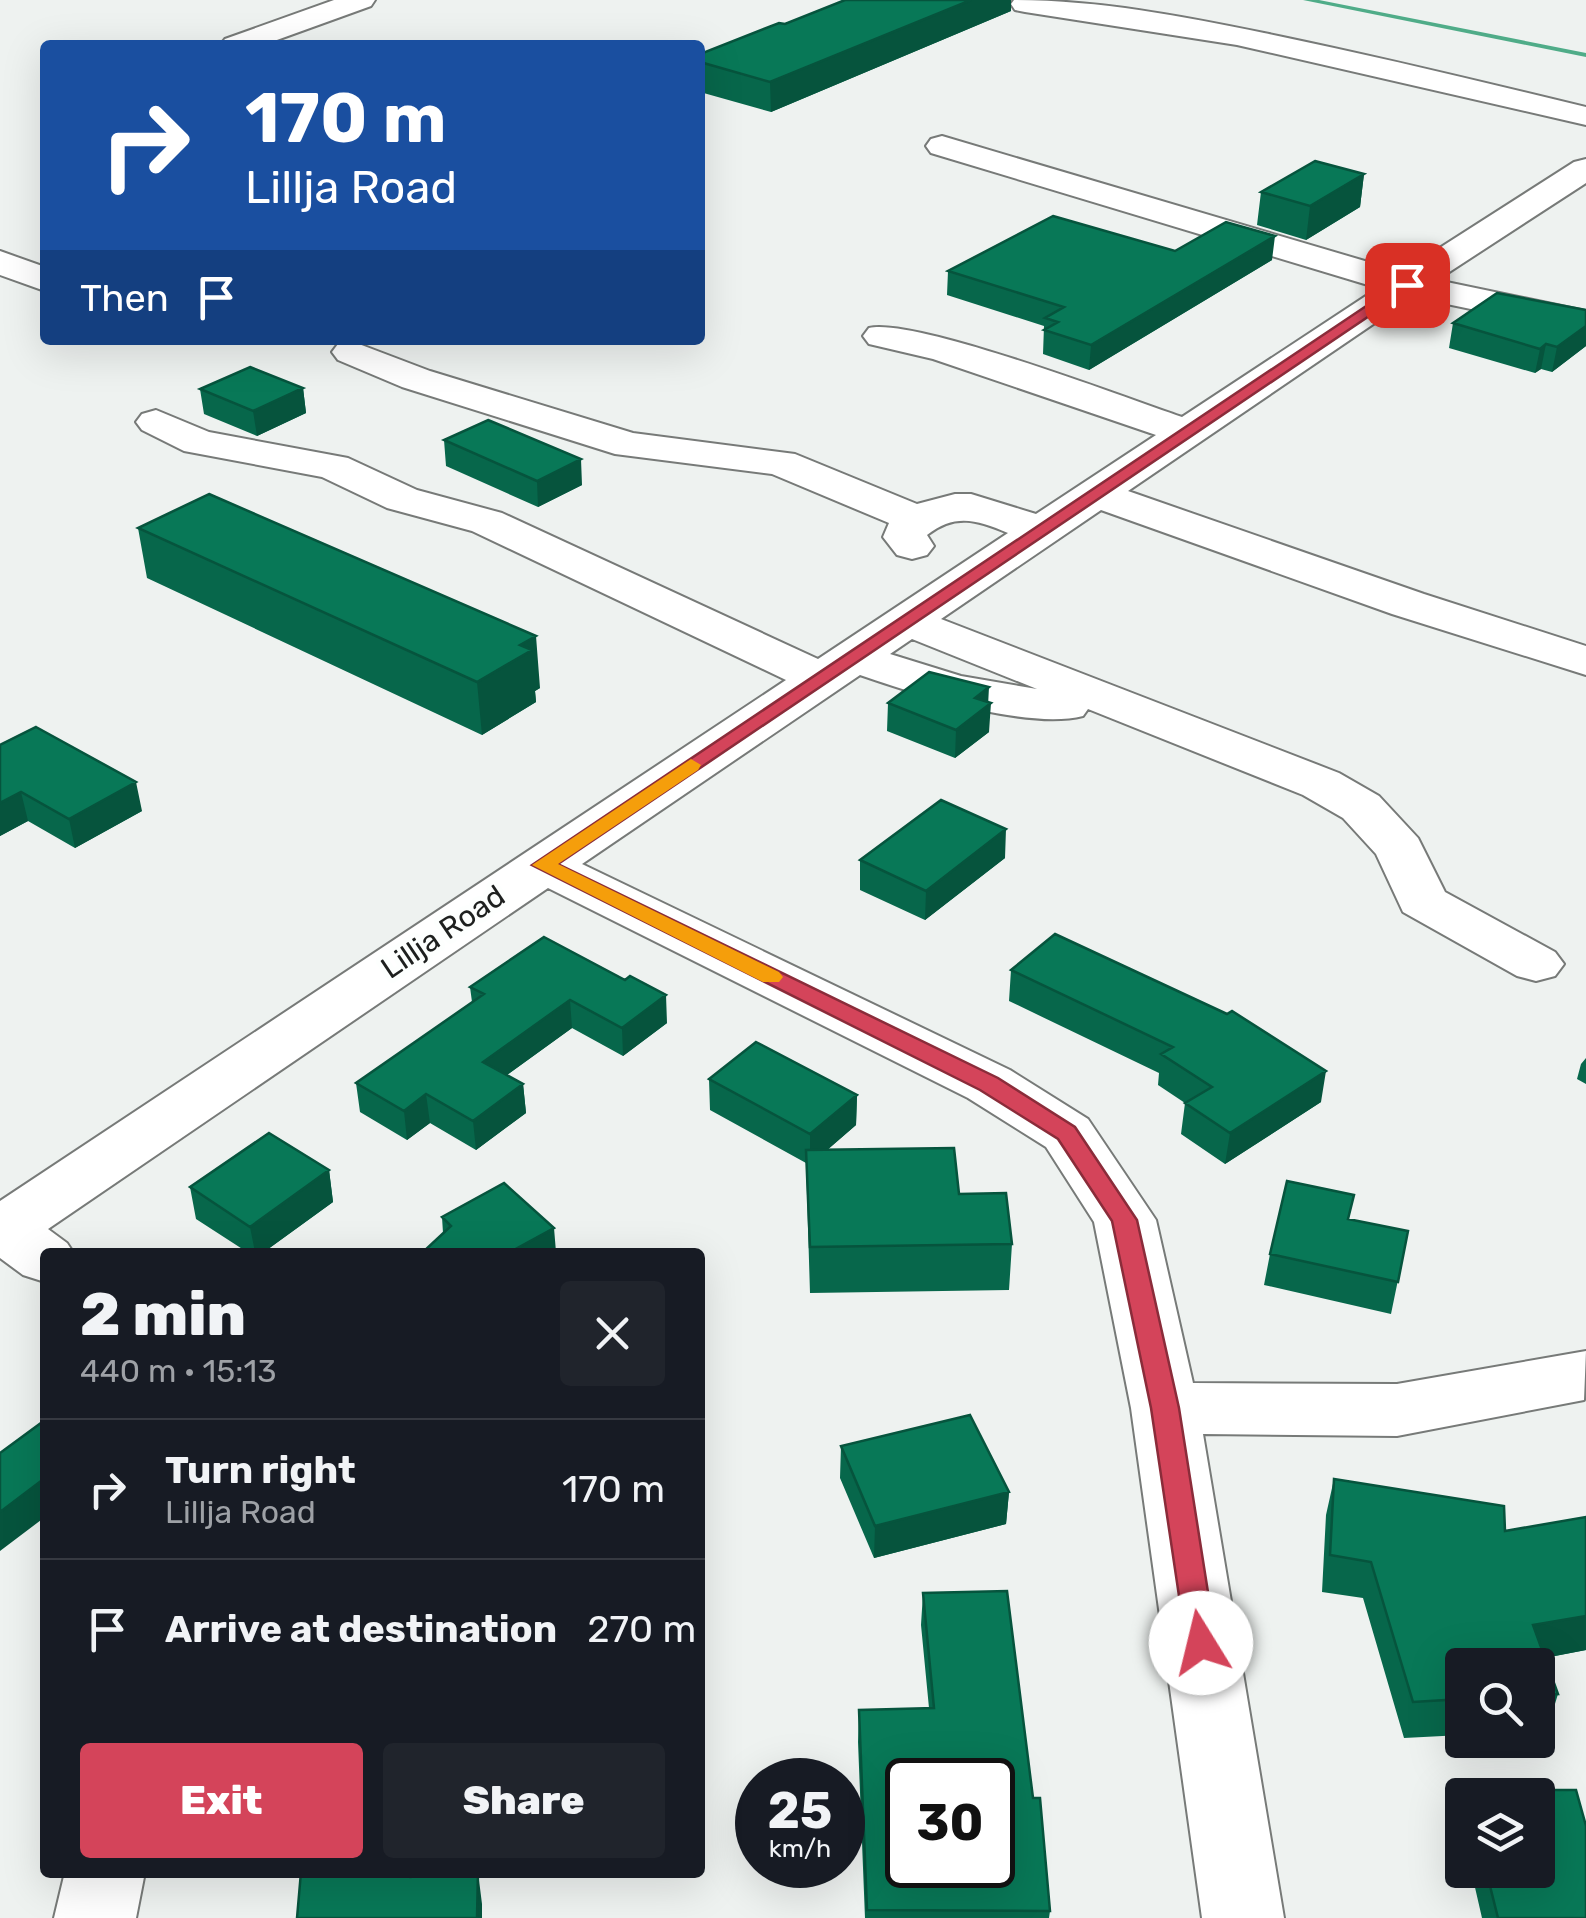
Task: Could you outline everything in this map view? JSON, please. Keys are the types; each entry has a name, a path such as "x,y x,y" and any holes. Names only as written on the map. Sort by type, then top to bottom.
{"street":[{"path":"249,40 361,0"},
{"path":"1025,4 1123,15 1251,40 1586,116"},
{"path":"942,146 1407,285 1586,322"},
{"name":"Lillja Road","path":"16,1240 543,865 1552,187 1586,169"},
{"path":"0,262 40,278"},
{"path":"882,336 945,351 1187,432"},
{"path":"351,352 416,379 629,445 780,463 918,520"},
{"path":"156,422 198,442 333,467 402,500 487,522 837,667 884,669 974,693 1048,705 1134,710"},
{"path":"1095,494 1390,598 1586,661"},
{"path":"981,571 909,544 905,531 947,505 972,506 1040,531"},
{"path":"906,621 1321,784 1361,807 1400,849 1422,901 1536,964"},
{"path":"543,865 989,1084 1066,1133 1124,1220 1165,1408 1243,1918"},
{"path":"1165,1408 1397,1410 1584,1375"},
{"path":"95,1918 103,1878"}],"building":[{"path":"845,0 971,0 770,82 705,63 705,52"},
{"path":"1315,161 1364,174 1310,206 1261,192"},
{"path":"1053,216 1175,251 1226,222 1275,236 1091,345 1044,330 1058,322 1045,318 1064,307 948,271"},
{"path":"1497,293 1586,310 1586,326 1557,347 1546,344 1540,349 1453,323"},
{"path":"250,367 303,388 253,411 200,389"},
{"path":"488,420 581,459 537,481 444,440"},
{"path":"209,494 536,636 520,645 532,650 477,682 138,528"},
{"path":"929,672 989,687 975,698 991,703 956,730 888,703"},
{"path":"36,727 136,782 69,819 21,792 0,803 0,745"},
{"path":"941,800 1006,829 926,891 860,860"},
{"path":"1055,934 1227,1014 1232,1011 1326,1071 1230,1133 1185,1103 1212,1087 1161,1054 1173,1047 1011,970"},
{"path":"544,937 625,980 630,976 666,995 622,1028 570,1000 483,1062 523,1084 473,1121 426,1094 404,1111 356,1083 484,994 470,987"},
{"path":"756,1042 857,1095 810,1134 709,1079"},
{"path":"269,1133 329,1170 250,1227 190,1187"},
{"path":"954,1148 959,1194 1006,1193 1012,1244 810,1247 806,1150"},
{"path":"1287,1181 1354,1195 1348,1219 1408,1231 1398,1282 1270,1254"},
{"path":"504,1183 554,1228 517,1248 427,1248 451,1226 442,1217"},
{"path":"970,1415 1009,1492 875,1526 841,1446"},
{"path":"40,1424 40,1482 0,1512 0,1453"},
{"path":"1334,1479 1504,1506 1505,1531 1586,1517 1586,1616 1533,1625 1541,1648 1445,1648 1445,1700 1413,1702 1371,1562 1330,1555"},
{"path":"1007,1591 1033,1798 1040,1798 1050,1911 867,1910 865,1758 861,1758 859,1710 934,1708 923,1593"},
{"path":"1555,1790 1576,1790 1586,1826 1586,1918 1498,1918 1490,1888 1555,1888"},
{"path":"300,1878 478,1878 477,1918 297,1918"}],"waterway":[{"path":"1307,0 1586,55"}],"slow traffic":[{"path":"691,765 543,865 771,977"}],"route":[{"path":"1201,1643 1165,1408 1124,1220 1066,1133 989,1084 543,865 1407,285"}]}
